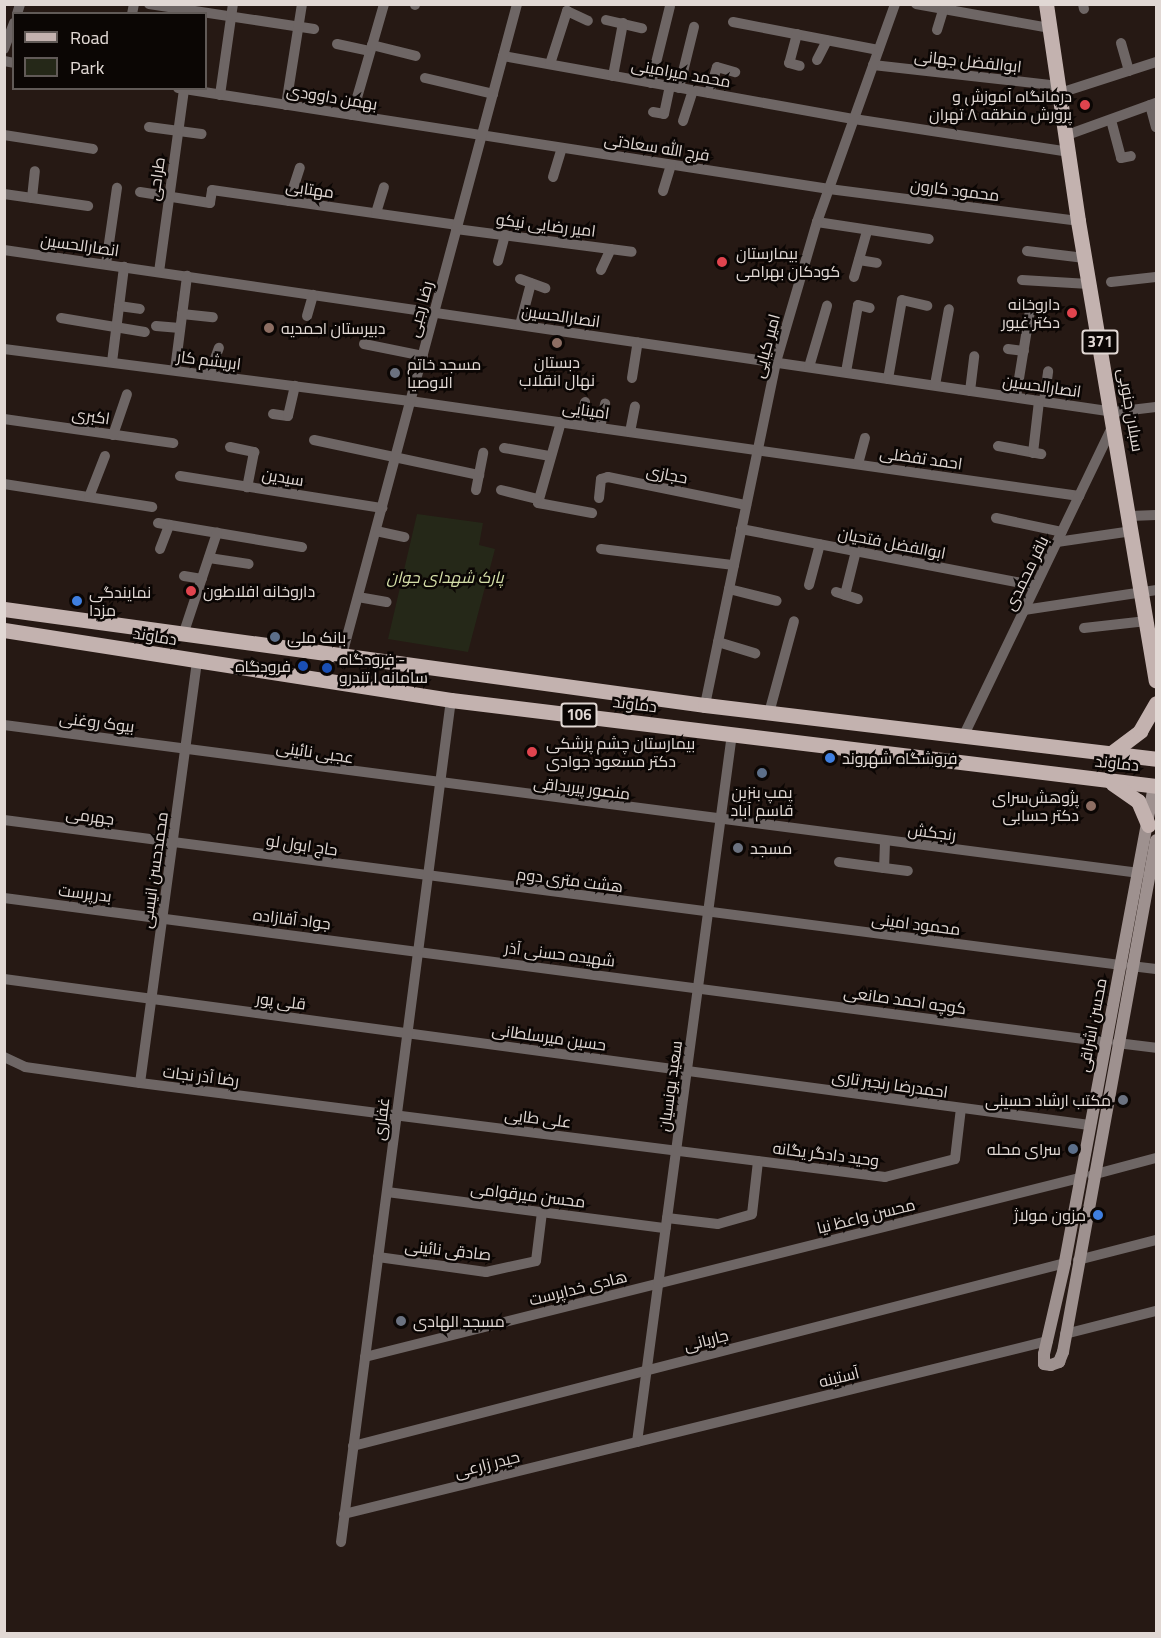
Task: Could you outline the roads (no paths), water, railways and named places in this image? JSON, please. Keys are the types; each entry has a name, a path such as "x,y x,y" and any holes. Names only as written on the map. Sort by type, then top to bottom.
{"main road":[{"name":"سبلان جنوبی","path":"1046,4 1089,284 1131,523 1149,591 1147,621 1156,680"},
{"name":"دماوند","path":"4,609 705,705 1156,759"},
{"name":"دماوند","path":"4,630 451,700 1106,780 1156,781"},
{"path":"1110,754 1140,731 1156,703"},
{"path":"1106,780 1138,801 1148,825"},
{"name":"محسن اشراقی","path":"1149,874 1148,825 1156,781"},
{"name":"محسن اشراقی","path":"1072,1261 1048,1341 1044,1364 1051,1365 1059,1362 1065,1334 1072,1261 1086,1176 1126,965 1156,840"},
{"name":"محسن اشراقی","path":"1086,1176 1089,1125 1112,1042"}],"street":[{"path":"148,4 199,12"},
{"path":"220,95 233,4"},
{"path":"286,105 302,4"},
{"path":"352,115 384,4"},
{"name":"رضا رجبی","path":"342,655 517,4"},
{"name":"امیر کیایی","path":"705,705 776,362 817,222 895,4"},
{"path":"916,4 1048,28"},
{"path":"651,83 670,6"},
{"path":"938,30 943,10"},
{"path":"550,64 567,11 588,21"},
{"path":"207,13 314,29"},
{"path":"606,20 642,28"},
{"path":"733,22 878,50"},
{"path":"613,76 623,23"},
{"path":"653,112 664,114 694,27"},
{"path":"4,49 12,28"},
{"path":"797,34 789,63 800,66"},
{"path":"817,60 827,40"},
{"path":"1121,43 1129,71"},
{"path":"338,44 417,56"},
{"name":"محمد میرامینی","path":"503,56 854,120 1069,152"},
{"path":"1059,90 1156,62"},
{"name":"ابوالفضل جهانی","path":"873,65 1059,90"},
{"path":"710,93 717,67 735,72"},
{"path":"425,78 493,94"},
{"name":"طراحی","path":"159,272 178,131 181,90"},
{"name":"بهمن داوودی","path":"188,90 482,135"},
{"path":"683,121 693,91"},
{"path":"1067,135 1153,104 1156,127"},
{"path":"1111,120 1121,158 1131,156"},
{"path":"149,127 202,134"},
{"path":"4,135 93,149"},
{"name":"فرج الله سعادتی","path":"482,135 828,189"},
{"path":"553,177 562,148"},
{"path":"663,191 671,165"},
{"path":"289,201 300,168"},
{"path":"32,198 35,171"},
{"path":"376,213 384,187"},
{"path":"106,264 117,188"},
{"name":"محمود کارون","path":"828,189 1078,221"},
{"name":"مهتابی","path":"169,196 210,203 212,190 457,227"},
{"path":"140,192 169,196"},
{"path":"4,194 88,206"},
{"path":"817,222 929,240"},
{"name":"امیر رضایی نیکو","path":"457,227 632,252"},
{"path":"854,277 867,231"},
{"path":"498,261 505,235"},
{"name":"انصارالحسین","path":"4,249 1016,397 1114,417 1156,407"},
{"path":"601,270 611,249"},
{"path":"1027,251 1085,258"},
{"path":"859,260 878,263"},
{"path":"112,362 124,267"},
{"path":"175,370 187,276"},
{"path":"1111,282 1156,277"},
{"path":"1022,280 1089,284"},
{"path":"519,325 526,281 545,288"},
{"path":"307,316 313,295"},
{"path":"888,379 902,300 927,306"},
{"path":"846,372 858,305 870,308"},
{"path":"119,306 140,309"},
{"path":"809,367 827,306"},
{"path":"935,386 949,309"},
{"path":"1016,397 1030,311"},
{"path":"182,314 213,317"},
{"path":"61,318 145,332"},
{"path":"156,326 180,328"},
{"path":"632,378 638,342"},
{"path":"364,344 423,356"},
{"path":"209,375 219,348"},
{"name":"ابریشم کار","path":"4,349 411,400"},
{"path":"1008,349 1024,351"},
{"path":"970,391 974,356"},
{"path":"998,446 1037,453 1042,401 1048,371"},
{"path":"273,414 288,416 294,386"},
{"path":"113,435 127,394"},
{"name":"امینایی","path":"411,400 758,450"},
{"path":"578,424 585,402"},
{"path":"600,428 605,404"},
{"path":"630,432 635,406"},
{"name":"باقر محمدی","path":"963,737 1060,537 1114,417"},
{"name":"اکبری","path":"4,418 173,443"},
{"path":"537,499 561,422"},
{"path":"858,464 865,438"},
{"path":"314,440 479,475"},
{"path":"230,447 254,452 247,486"},
{"path":"504,448 550,456"},
{"name":"احمد تفضلی","path":"758,450 1079,496"},
{"path":"476,490 483,453"},
{"path":"89,497 105,456"},
{"name":"سیدین","path":"180,476 382,508"},
{"name":"حجازی","path":"599,498 601,479 608,477 746,505"},
{"path":"4,484 152,507"},
{"path":"501,490 537,499 541,505 592,513"},
{"path":"996,518 1060,537 1131,523 1156,514"},
{"path":"160,549 163,524 302,548"},
{"name":"ابوالفضل فتحیان","path":"741,529 1036,586"},
{"path":"375,531 404,537"},
{"path":"183,635 217,533"},
{"path":"809,585 820,544"},
{"path":"601,549 734,565"},
{"path":"856,551 840,594 858,599"},
{"path":"208,558 249,564"},
{"path":"184,576 202,579"},
{"path":"729,589 777,601"},
{"path":"1024,610 1149,591"},
{"path":"358,597 387,602"},
{"path":"769,713 794,621"},
{"path":"1084,628 1147,621"},
{"path":"718,642 755,653"},
{"name":"محمدحسن انیسی","path":"140,1083 197,661"},
{"name":"غفاری","path":"341,1542 451,700"},
{"name":"بیوک روغنی","path":"4,725 185,749"},
{"name":"سعید یونسیان","path":"637,1442 732,734"},
{"name":"عجبی نائینی","path":"185,749 440,785"},
{"name":"منصور پیربداقی","path":"440,785 720,821"},
{"name":"جهرمی","path":"4,820 172,842"},
{"name":"رنجکش","path":"720,821 1149,874"},
{"name":"حاج ابول لو","path":"172,842 428,878"},
{"path":"884,868 885,842"},
{"path":"839,862 908,871"},
{"name":"هشت متری دوم","path":"428,878 708,913"},
{"name":"بدرپرست","path":"4,898 162,917"},
{"name":"محمود امینی","path":"708,913 1156,969"},
{"name":"جواد آقازاده","path":"162,917 418,951"},
{"name":"شهیده حسنی آذر","path":"418,951 698,987"},
{"name":"قلی پور","path":"4,979 408,1032"},
{"name":"کوچه احمد صانعی","path":"698,987 1156,1048"},
{"name":"حسین میرسلطانی","path":"408,1032 687,1071"},
{"name":"رضا آذر نجات","path":"4,1057 25,1067 397,1115"},
{"name":"احمدرضا رنجبر تاری","path":"687,1071 1089,1125"},
{"name":"وحید دادگر یگانه","path":"676,1152 885,1177 955,1160 961,1108"},
{"name":"علی طایی","path":"397,1115 676,1152"},
{"name":"محسن واعظ نیا","path":"658,1284 1156,1158"},
{"name":"محسن میرقوامی","path":"387,1192 542,1212 666,1223 718,1224 752,1214 758,1161"},
{"name":"صادقی نائینی","path":"378,1257 486,1272 536,1261 542,1212"},
{"name":"جاریانی","path":"353,1446 1156,1240"},
{"name":"هادی خداپرست","path":"365,1357 658,1284"},
{"path":"1065,1334 1156,1311"},
{"name":"آستینه","path":"637,1442 1048,1341"},
{"name":"حیدر زارعی","path":"344,1514 637,1442"}],"place":[{"name":"درمانگاه آموزش و پرورش منطقه ۸ تهران","path":"1085,105"},
{"name":"بیمارستان کودکان بهرامی","path":"722,262"},
{"name":"داروخانه دکتر غیور","path":"1072,313"},
{"name":"دبیرستان احمدیه","path":"269,328"},
{"name":"دبستان نهال انقلاب","path":"557,343"},
{"name":"مسجد خاتم الاوصیا","path":"395,373"},
{"name":"داروخانه افلاطون","path":"191,591"},
{"name":"نمایندگی مزدا","path":"77,601"},
{"name":"بانک ملی","path":"275,637"},
{"name":"فرودگاه","path":"303,666"},
{"name":"فرودگاه - سامانه ۱ تندرو","path":"327,668"},
{"name":"بیمارستان چشم پزشکی دکتر مسعود جوادی","path":"532,752"},
{"name":"فروشگاه شهروند","path":"830,758"},
{"name":"پمپ بنزین قاسم آباد","path":"762,773"},
{"name":"پژوهش‌سرای دکتر حسابی","path":"1091,806"},
{"name":"مسجد","path":"738,848"},
{"name":"مکتب ارشاد حسینی","path":"1123,1100"},
{"name":"سرای محله","path":"1073,1149"},
{"name":"مزون مولاژ","path":"1098,1215"},
{"name":"مسجد الهادی","path":"401,1321"}],"park label":[{"name":"پارک شهدای جوان","path":"445,577"}]}
